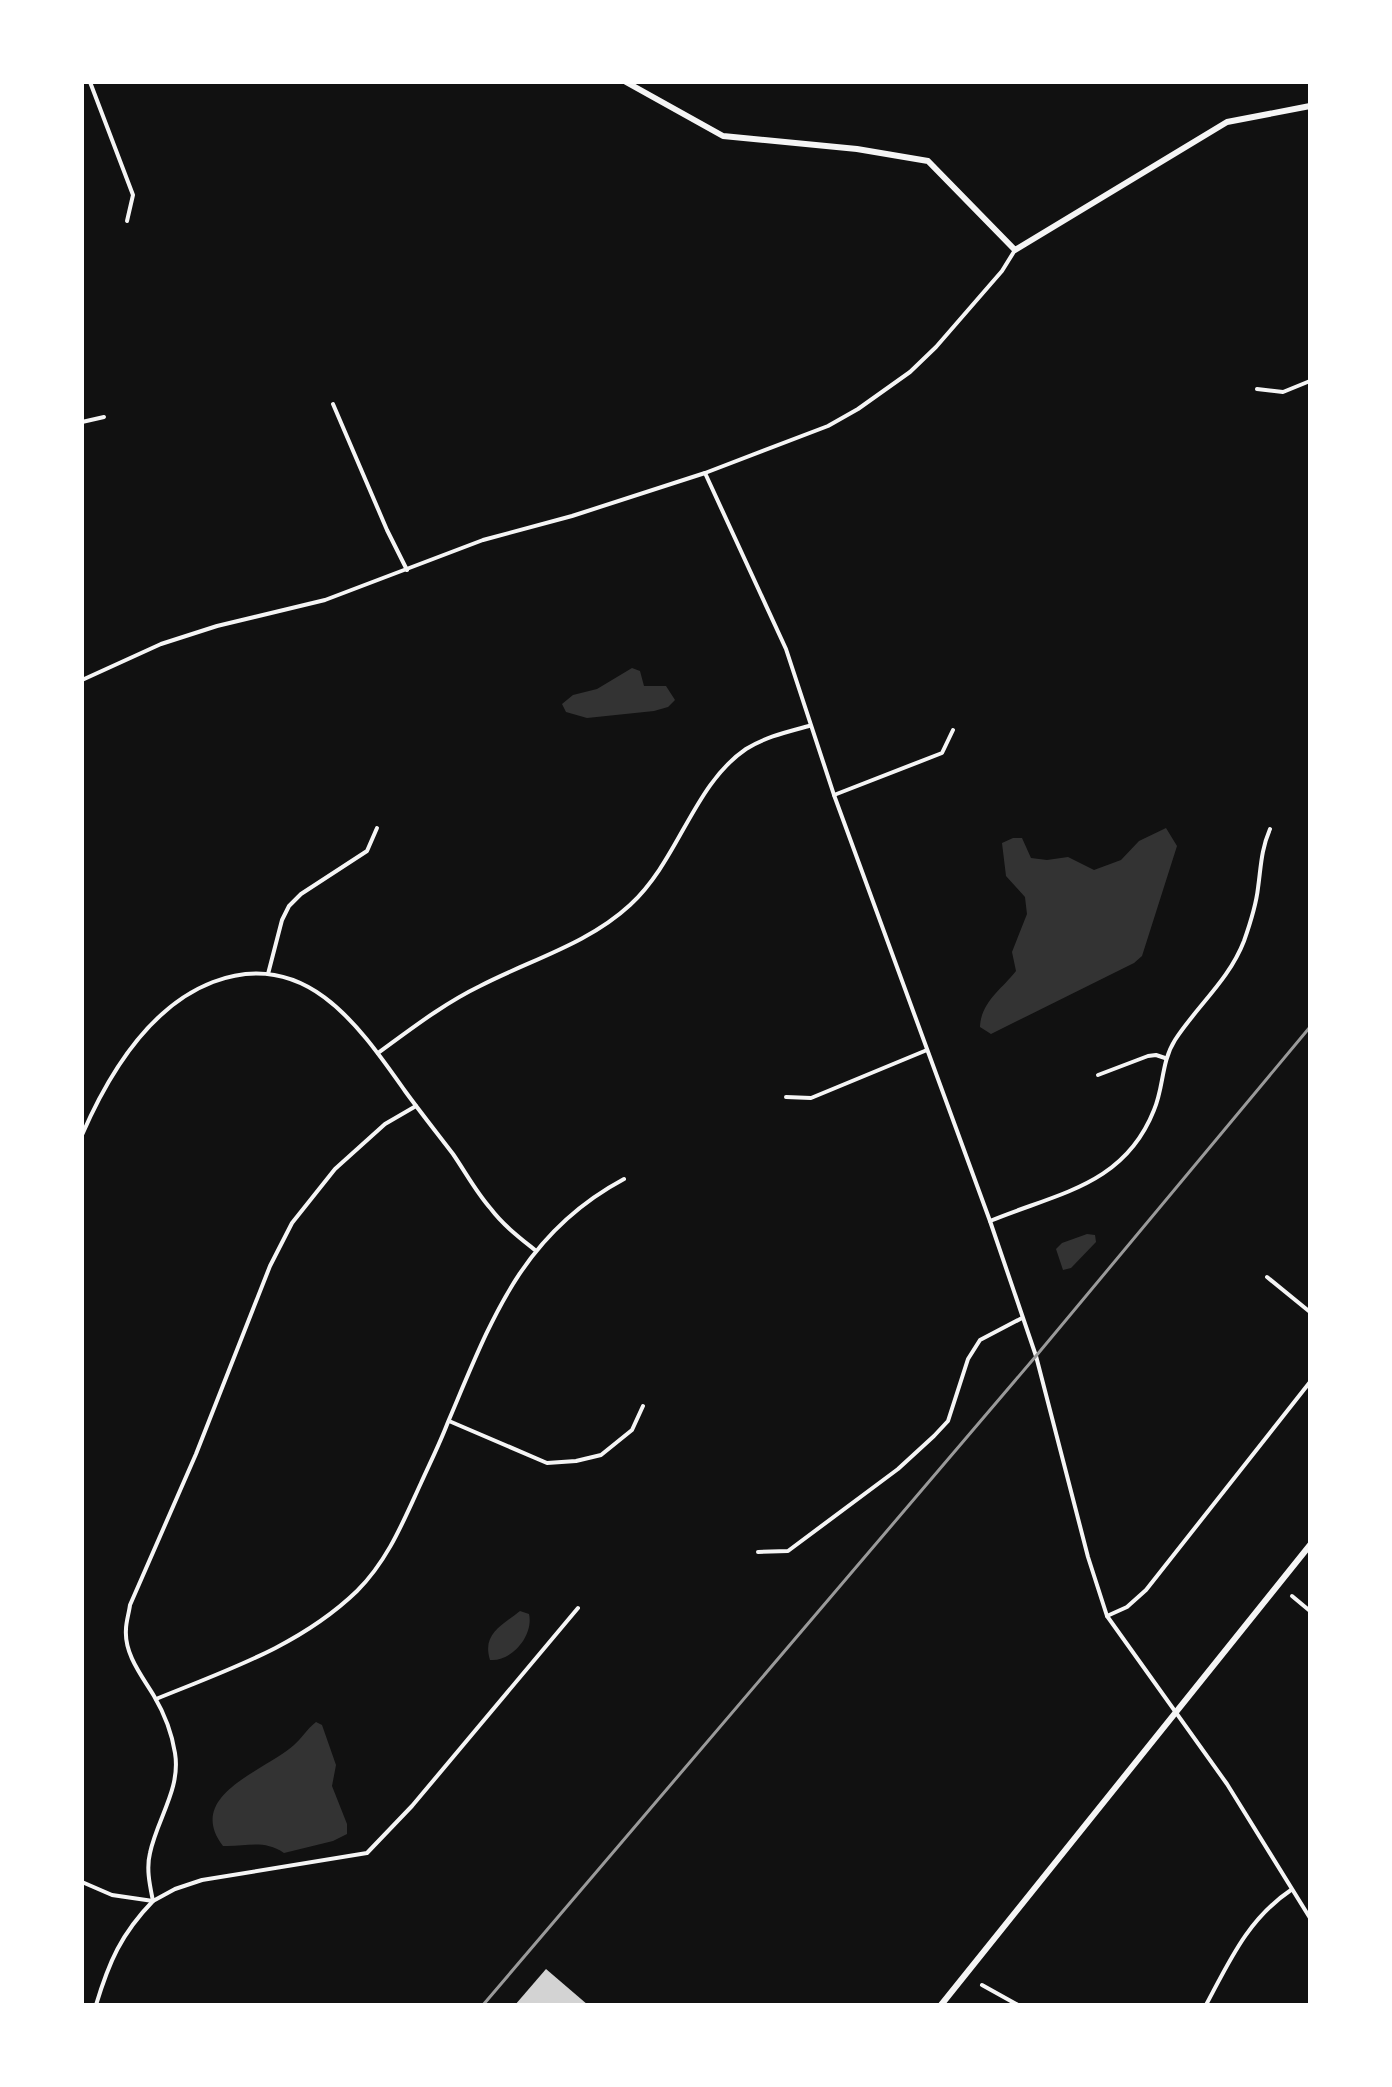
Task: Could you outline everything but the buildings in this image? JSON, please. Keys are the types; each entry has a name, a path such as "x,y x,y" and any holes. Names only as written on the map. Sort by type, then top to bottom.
{"main road":[{"path":"626,82 723,136 857,149 928,161 1015,250 1227,122 1310,106"},
{"path":"941,2005 1310,1545"}],"street":[{"path":"90,82 133,195 127,221"},
{"path":"82,680 161,644 217,626 325,600 483,540 572,516 705,473 828,426 894,384 936,347 1002,271 1015,250"},
{"path":"1257,389 1283,392 1310,381"},
{"path":"333,404 407,570"},
{"path":"82,422 104,417"},
{"path":"705,473 786,649 834,795 990,1221 1038,1365 1088,1557 1107,1616 1227,1784 1310,1918"},
{"path":"378,1053 442,1006 613,921 656,876 681,838 703,794 721,772 746,750 772,736 810,726"},
{"path":"834,795 942,753 953,730"},
{"path":"268,974 282,920 289,906 301,894 367,851 377,828"},
{"path":"990,1221 1097,1179 1115,1167 1135,1147 1155,1109 1165,1058 1174,1041 1236,960 1255,906 1261,849 1270,829"},
{"path":"82,1135 105,1086 152,1023 167,1009 203,986 219,980 268,974 300,983 337,1006 378,1053 492,1212 535,1250"},
{"path":"786,1097 811,1098 927,1050"},
{"path":"1098,1075 1148,1056 1165,1058"},
{"path":"153,1901 148,1871 149,1854 175,1786 176,1756 156,1699 131,1655 125,1631 130,1605 196,1454 270,1266 292,1223 335,1169 385,1124 416,1106"},
{"path":"156,1699 276,1650 321,1621 357,1591 386,1557 398,1534 495,1317 518,1274 535,1250 573,1211 624,1179"},
{"path":"1267,1277 1310,1312"},
{"path":"758,1552 788,1551 898,1469 948,1421 968,1359 980,1340 1022,1318"},
{"path":"1107,1616 1127,1607 1146,1590 1310,1382"},
{"path":"449,1421 547,1463 561,1462 601,1455 632,1430 643,1406"},
{"path":"1292,1596 1310,1611"},
{"path":"96,2005 108,1966 120,1941 153,1901 175,1889 215,1877 367,1853 412,1806 578,1608"},
{"path":"82,1882 112,1895 153,1901"},
{"path":"1206,2005 1250,1926 1265,1909 1291,1889"},
{"path":"982,1985 1018,2005"}],"shaded area":[{"path":"632,668 640,671 644,686 666,686 675,700 668,707 654,711 587,718 566,712 562,704 573,695 597,689"},
{"path":"1166,828 1177,846 1142,956 1134,963 991,1034 980,1027 988,1003 1016,971 1012,952 1027,914 1025,897 1006,876 1002,843 1022,838 1031,858 1047,860 1068,857 1094,870 1121,860 1139,841"},
{"path":"1087,1234 1095,1235 1096,1242 1071,1268 1063,1270 1056,1249 1062,1243"},
{"path":"520,1611 529,1614 530,1622 524,1639 506,1657 490,1660 491,1637"},
{"path":"316,1722 322,1725 336,1765 332,1786 347,1824 347,1834 333,1841 284,1853 262,1845 223,1846 214,1828 214,1812 221,1798 233,1786 294,1745"}],"railway":[{"path":"483,2005 1036,1356 1310,1027"}]}
